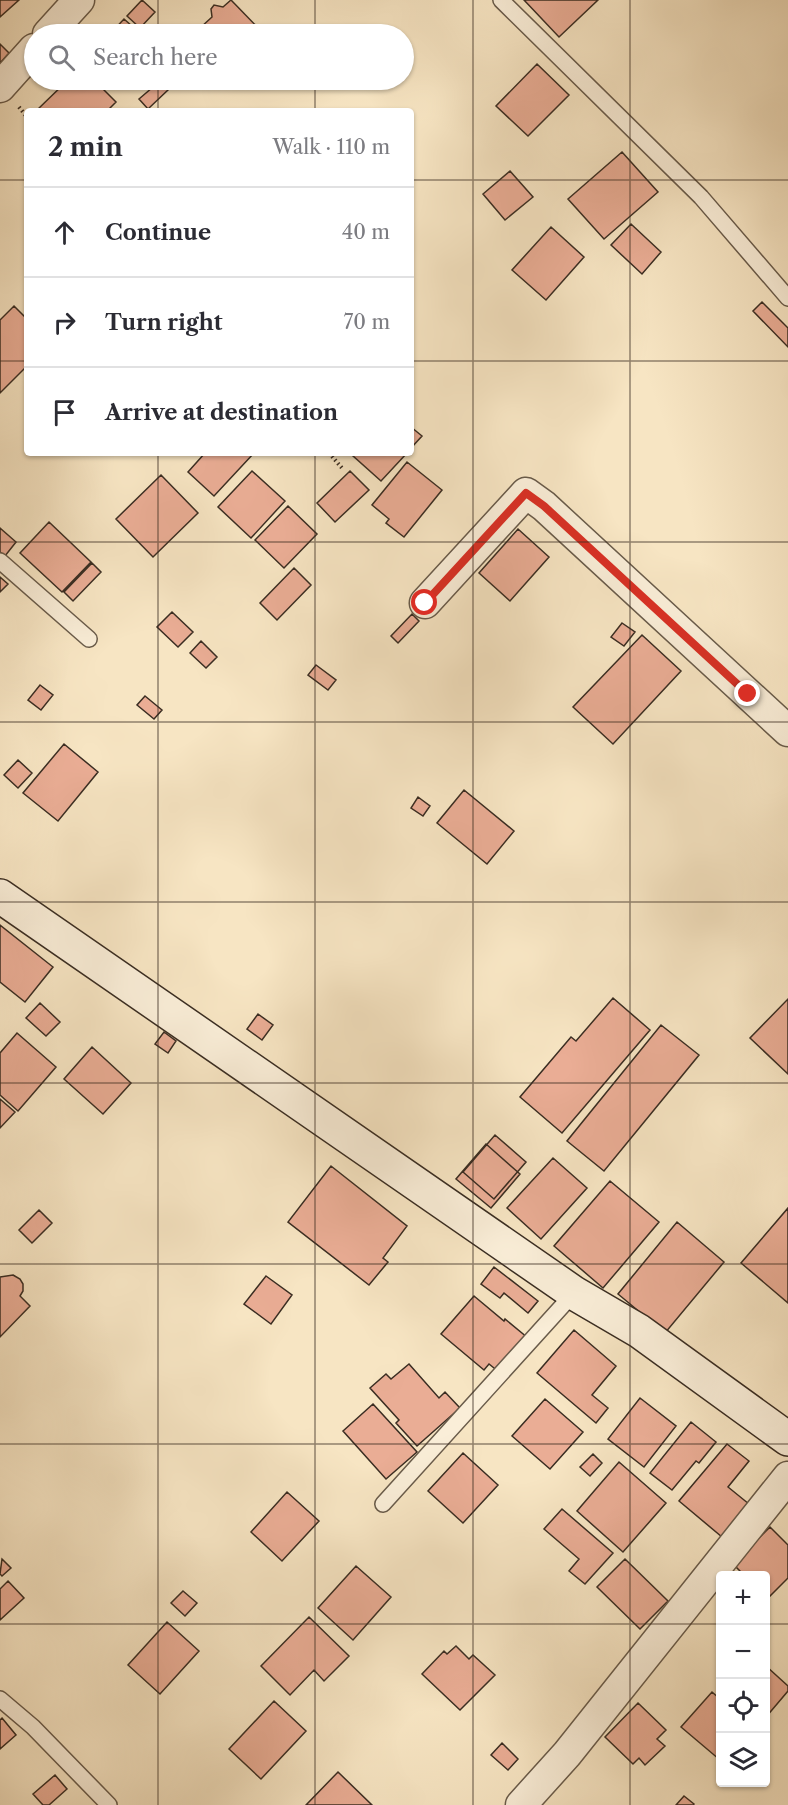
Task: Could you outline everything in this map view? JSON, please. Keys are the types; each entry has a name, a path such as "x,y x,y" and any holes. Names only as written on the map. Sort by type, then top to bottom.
{"street":[{"path":"57,24 79,0"},
{"path":"0,87 24,60"},
{"path":"425,603 526,493 544,506 788,731"},
{"path":"0,896 573,1293 639,1331 788,1439"},
{"path":"521,1805 567,1754 788,1477"}],"lane":[{"path":"501,0 700,197 788,298"},
{"path":"0,561 89,639"},
{"path":"383,1504 573,1293"},
{"path":"0,1700 33,1727 109,1805"}],"path":[{"path":"332,456 342,468"}],"building":[{"path":"0,0 19,0 0,17"},
{"path":"142,0 155,12 144,24 136,24 127,16"},
{"path":"231,0 254,24 204,24 212,17 211,9 214,5 223,7"},
{"path":"524,0 598,0 559,37"},
{"path":"124,19 130,24 119,24"},
{"path":"0,44 9,53 0,63"},
{"path":"537,64 569,95 528,136 496,106"},
{"path":"58,90 104,90 116,102 110,108 39,108"},
{"path":"150,90 168,90 149,108 139,99"},
{"path":"622,152 658,192 604,239 568,199"},
{"path":"510,171 533,197 505,220 483,194"},
{"path":"631,224 661,252 642,274 611,245"},
{"path":"551,227 584,257 546,300 512,270"},
{"path":"762,302 788,328 788,347 753,311"},
{"path":"14,306 24,316 24,369 0,393 0,320"},
{"path":"414,429 422,436 414,445"},
{"path":"202,456 251,456 214,496 188,472"},
{"path":"353,456 404,456 381,481"},
{"path":"407,462 442,490 404,537 386,523 389,519 372,505"},
{"path":"252,471 285,501 251,538 218,507"},
{"path":"350,471 369,490 335,522 317,503"},
{"path":"161,475 198,513 153,557 116,519"},
{"path":"288,506 317,534 284,568 255,540"},
{"path":"49,522 91,562 62,592 20,553"},
{"path":"0,528 16,542 5,556 0,552"},
{"path":"518,529 549,557 510,601 479,573"},
{"path":"92,563 101,572 73,601 64,592"},
{"path":"294,568 311,585 277,620 260,603"},
{"path":"0,577 8,584 0,592"},
{"path":"172,612 193,632 178,647 157,627"},
{"path":"412,614 419,621 398,643 391,636"},
{"path":"622,623 635,632 624,646 611,637"},
{"path":"642,635 681,671 613,744 573,707"},
{"path":"201,641 217,657 206,668 190,653"},
{"path":"316,665 336,680 328,690 308,675"},
{"path":"40,685 53,695 41,710 28,700"},
{"path":"145,696 162,710 154,719 137,705"},
{"path":"64,744 98,772 58,821 23,793"},
{"path":"18,760 32,773 18,788 4,775"},
{"path":"464,790 514,831 487,864 437,823"},
{"path":"418,797 430,806 423,816 411,808"},
{"path":"0,925 53,967 25,1002 0,982"},
{"path":"613,998 650,1030 562,1133 520,1097 571,1037 576,1041"},
{"path":"788,999 788,1074 750,1038"},
{"path":"40,1003 60,1022 46,1036 26,1018"},
{"path":"258,1014 273,1025 262,1040 247,1029"},
{"path":"661,1025 699,1055 604,1171 567,1141"},
{"path":"164,1032 176,1041 168,1053 155,1044"},
{"path":"17,1033 56,1067 18,1111 0,1095 0,1053"},
{"path":"92,1047 131,1083 103,1114 64,1079"},
{"path":"0,1099 15,1112 0,1128"},
{"path":"495,1135 526,1162 494,1199 463,1172"},
{"path":"486,1144 520,1174 491,1208 456,1179"},
{"path":"553,1158 587,1188 541,1239 507,1208"},
{"path":"331,1166 407,1226 383,1258 388,1262 369,1285 288,1222"},
{"path":"610,1181 659,1222 603,1288 554,1246"},
{"path":"788,1208 788,1303 741,1263"},
{"path":"39,1210 52,1223 32,1243 19,1230"},
{"path":"677,1222 724,1262 665,1333 618,1294"},
{"path":"494,1267 538,1301 528,1313 504,1293 500,1298 481,1284"},
{"path":"13,1275 23,1284 20,1296 30,1306 0,1337 0,1277"},
{"path":"266,1276 292,1295 271,1324 244,1304"},
{"path":"474,1296 528,1338 499,1372 489,1364 484,1370 441,1334"},
{"path":"574,1330 616,1366 592,1395 608,1408 596,1423 537,1373"},
{"path":"409,1364 439,1398 445,1392 460,1408 417,1446 396,1423 399,1420 370,1388 386,1374 391,1379"},
{"path":"640,1398 676,1426 644,1467 608,1439"},
{"path":"545,1399 583,1432 550,1469 512,1436"},
{"path":"373,1404 417,1452 386,1479 343,1431"},
{"path":"691,1422 716,1442 699,1463 696,1461 672,1490 650,1473"},
{"path":"727,1444 749,1461 728,1487 749,1504 722,1537 679,1501"},
{"path":"463,1453 498,1485 463,1523 428,1491"},
{"path":"593,1454 602,1463 590,1476 580,1467"},
{"path":"619,1462 666,1503 623,1552 577,1511"},
{"path":"287,1492 319,1521 282,1561 251,1532"},
{"path":"562,1509 613,1553 585,1584 569,1571 579,1559 544,1529"},
{"path":"770,1527 788,1545 788,1578 770,1596 770,1571 740,1571 733,1564"},
{"path":"2,1559 11,1568 2,1576 0,1574"},
{"path":"625,1559 668,1601 640,1629 597,1587"},
{"path":"356,1566 391,1597 353,1640 318,1608"},
{"path":"8,1581 24,1598 0,1620 0,1589"},
{"path":"183,1591 197,1603 185,1616 171,1603"},
{"path":"309,1617 349,1656 324,1681 314,1670 290,1695 261,1666"},
{"path":"167,1622 199,1651 160,1694 128,1665"},
{"path":"456,1646 469,1659 473,1655 495,1675 460,1710 422,1674 444,1651 447,1654"},
{"path":"770,1670 788,1686 788,1691 770,1712"},
{"path":"712,1692 716,1696 716,1757 681,1727"},
{"path":"274,1701 306,1731 261,1779 229,1749"},
{"path":"638,1703 666,1730 657,1739 665,1746 645,1765 639,1758 633,1764 605,1737"},
{"path":"2,1718 16,1735 0,1749 0,1720"},
{"path":"502,1743 518,1759 508,1770 491,1755"},
{"path":"338,1772 372,1805 306,1805"},
{"path":"55,1775 67,1789 49,1805 43,1805 33,1794"},
{"path":"684,1796 694,1804 676,1805"}],"route":[{"path":"425,603 526,493 544,506 748,694"}]}
